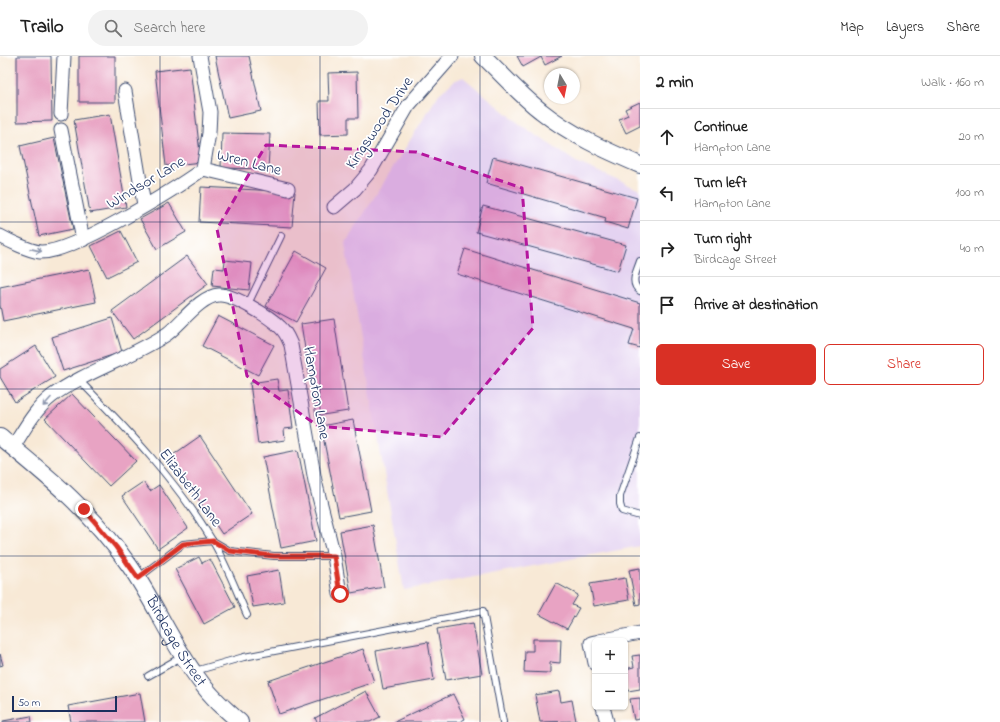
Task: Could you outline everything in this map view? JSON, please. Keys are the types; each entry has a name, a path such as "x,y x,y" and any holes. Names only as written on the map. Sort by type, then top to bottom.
{"street":[{"path":"60,114 64,56"},
{"name":"Windsor Lane","path":"0,236 40,252 83,240 183,184 203,169 209,133 210,112 200,56"},
{"name":"Kingswood Drive","path":"334,207 355,189 371,170 408,106 452,56"},
{"path":"483,56 540,111 562,127 588,142 640,165"},
{"path":"125,91 144,205"},
{"path":"61,130 83,240"},
{"name":"Wren Lane","path":"203,169 288,189"},
{"name":"Hampton Lane","path":"14,447 31,419 51,397 79,380 157,340 168,333 202,302 210,297 220,295 230,296 280,326 287,335 291,345 315,481 334,556 340,594"},
{"name":"Birdcage Street","path":"0,437 57,483 80,505 116,547 138,578 193,672 220,704 239,722"},
{"path":"614,638 640,633"},
{"path":"604,710 607,722"}],"lane":[{"path":"247,306 281,236"},
{"path":"640,261 633,281 636,288 640,291"},
{"name":"Elizabeth Lane","path":"79,380 140,443 187,500 213,541 247,614"},
{"path":"640,438 620,496 620,504 622,511 640,516"},
{"path":"138,578 183,544 213,541 230,551 274,556 334,556"},
{"path":"193,672 244,656 483,611 503,722"},
{"path":"148,676 183,656"}],"highlighted area":[{"path":"266,145 416,152 522,188 533,328 442,437 318,426 247,376 217,229"}],"shaded area":[{"path":"463,77 521,125 576,162 640,190 640,546 404,590 345,244 439,94 454,81"}],"building":[{"path":"17,56 51,56 52,121 17,122"},
{"path":"79,56 115,56 115,102 79,102"},
{"path":"215,56 249,56 261,111 228,118"},
{"path":"517,56 562,56 545,65 541,57 523,67"},
{"path":"190,67 201,162 166,166 155,71"},
{"path":"357,72 358,118 348,118 348,134 320,135 319,101 329,101 328,73"},
{"path":"640,102 640,126 626,133 619,119 628,115 625,109"},
{"path":"110,114 126,207 90,213 74,120"},
{"path":"222,133 270,134 268,169 221,168"},
{"path":"54,138 73,229 39,236 20,146"},
{"path":"493,157 637,198 628,229 605,222 606,218 486,183"},
{"path":"201,187 295,192 292,227 199,222"},
{"path":"169,203 186,232 157,249 140,219"},
{"path":"483,206 626,245 618,271 476,232"},
{"path":"121,231 137,262 107,277 91,246"},
{"path":"465,249 640,303 640,348 629,345 634,329 457,274"},
{"path":"296,251 326,268 296,322 266,306"},
{"path":"187,256 208,284 133,339 112,311"},
{"path":"225,260 252,263 249,290 212,286 214,268 224,269"},
{"path":"89,269 96,302 3,321 0,305 0,287"},
{"path":"218,316 274,345 258,375 202,346"},
{"path":"112,318 122,352 63,371 52,337"},
{"path":"334,319 348,411 316,416 301,324"},
{"path":"36,346 55,377 15,402 0,377 0,369"},
{"path":"277,379 279,391 288,390 293,428 284,429 285,440 258,444 250,383"},
{"path":"72,394 136,461 109,486 45,419"},
{"path":"353,420 371,511 339,517 321,426"},
{"path":"200,436 252,514 222,534 170,457"},
{"path":"298,450 316,541 281,548 263,457"},
{"path":"143,482 150,491 159,485 188,528 158,549 122,496"},
{"path":"373,525 384,587 351,593 340,531"},
{"path":"199,557 202,563 210,559 235,607 204,624 175,569"},
{"path":"640,568 640,604 636,605 629,570"},
{"path":"279,570 284,602 253,607 247,576"},
{"path":"625,578 629,600 594,606 590,584"},
{"path":"556,583 578,595 572,605 579,608 567,629 539,614"},
{"path":"473,623 482,674 446,680 437,629"},
{"path":"533,639 561,639 560,663 550,662 550,673 524,672 525,651 533,651"},
{"path":"428,642 434,680 383,689 376,651"},
{"path":"363,649 374,682 279,714 268,681"},
{"path":"0,654 3,665 0,666"},
{"path":"640,655 640,689 628,691 628,668 634,667 632,656"},
{"path":"366,691 380,717 370,722 317,722 315,718"},
{"path":"559,691 561,702 572,700 576,721 540,722 535,695"},
{"path":"140,693 145,722 71,722 68,706"},
{"path":"453,694 465,719 459,722 394,722"},
{"path":"640,698 640,719 634,720 630,699"},
{"path":"31,716 32,722 3,722 3,721"}],"route":[{"path":"84,509 116,547 138,578 183,544 213,541 230,551 274,556 334,556 340,594"}]}
